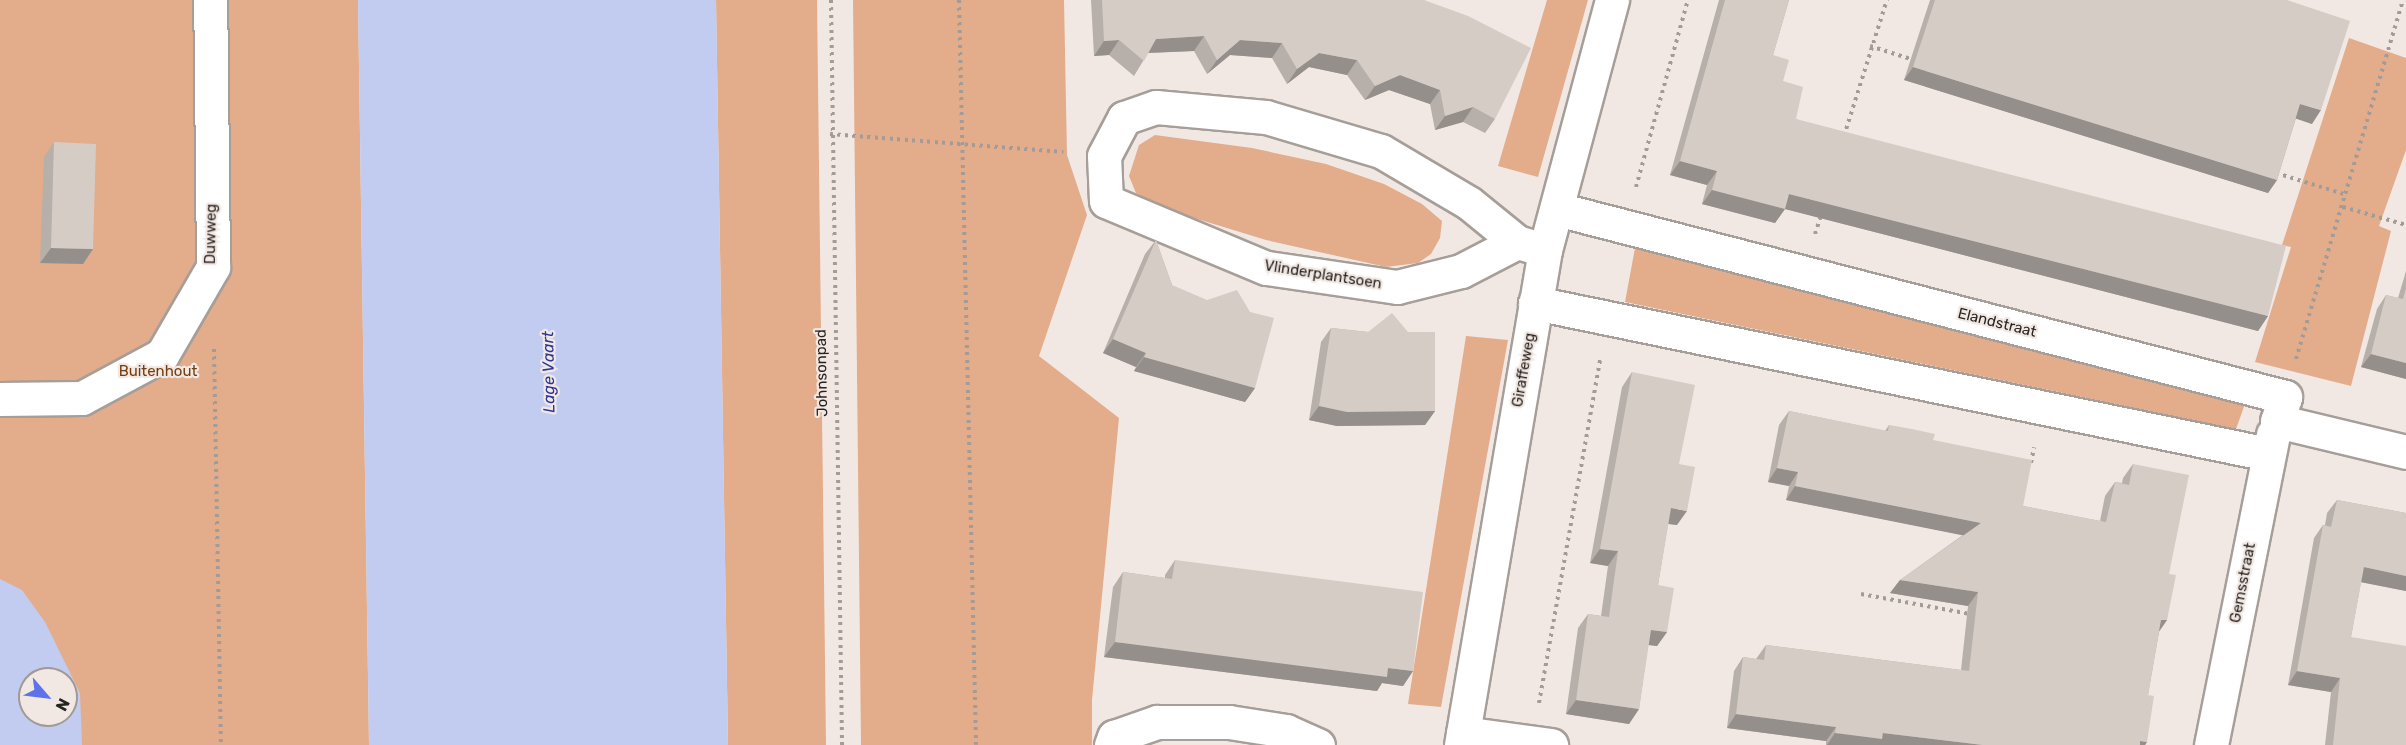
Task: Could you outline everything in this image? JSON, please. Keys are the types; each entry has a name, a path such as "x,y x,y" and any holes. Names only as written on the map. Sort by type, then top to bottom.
{"street":[{"name":"Duwweg","path":"0,399 82,398 162,355 213,267 210,0"},
{"name":"Giraffeweg","path":"1462,739 1535,303 1531,246 1557,209 1612,0"},
{"name":"Vlinderplantsoen","path":"1156,107 1266,117 1381,151 1469,203 1531,246 1461,271 1397,287 1266,268 1106,201 1104,156 1124,117 1156,107"},
{"name":"Elandstraat","path":"1557,209 1804,273 2281,409 2406,452"},
{"path":"1535,303 2268,454"},
{"name":"Gemsstraat","path":"2211,745 2268,454 2281,409"},
{"path":"1111,745 1114,737 1158,722 1229,722 1286,731 1318,745"},
{"path":"1462,739 1542,744"}],"path":[{"name":"Johnsonpad","path":"831,0 830,134 842,745"},
{"path":"959,0 960,144 976,745"},
{"path":"1626,227 1688,0"},
{"path":"1840,148 1870,46 1887,0"},
{"path":"2281,409 2347,195 2403,0"},
{"path":"1870,46 1926,64"},
{"path":"830,134 1104,156"},
{"path":"2268,170 2347,195"},
{"path":"1804,273 1824,205"},
{"path":"2343,207 2406,225"},
{"path":"1542,744 1607,318"},
{"path":"214,339 221,745"},
{"path":"2030,466 2042,408"},
{"path":"1861,594 1976,615"}],"green space":[{"name":"Buitenhout","path":"0,0 358,0 369,745 0,745"},
{"path":"716,0 817,0 826,745 728,745"},
{"path":"853,0 1064,0 1067,155 1087,215 1039,356 1119,418 1092,700 1092,745 861,745"},
{"path":"1547,0 1588,0 1538,177 1498,166"},
{"path":"2349,38 2406,58 2406,150 2379,226 2391,231 2351,386 2255,362 2291,247 2282,245"},
{"path":"1155,135 1252,148 1326,164 1384,184 1422,204 1442,221 1440,238 1431,254 1418,263 1386,267 1266,240 1168,210 1136,193 1129,176 1139,145"},
{"path":"1635,248 2245,404 2236,429 1625,302"},
{"path":"1466,336 1508,340 1441,707 1408,704"}],"water":[{"name":"Lage Vaart","path":"358,0 716,0 728,745 369,745"},
{"path":"0,579 22,590 45,622 67,667 18,667 18,727 78,727 78,689 82,745 0,745"}],"building":[{"path":"1102,0 1424,0 1468,16 1531,48 1495,119 1473,107 1445,116 1440,90 1400,75 1375,86 1357,60 1319,53 1297,69 1282,43 1240,40 1217,60 1204,36 1156,39 1144,61 1119,40 1104,41"},
{"path":"1725,0 1789,0 1773,55 1789,60 1783,81 1803,87 1796,119 2286,246 2268,316 1789,194 1785,209 1712,190 1717,171 1680,161"},
{"path":"1935,0 2287,0 2350,21 2321,110 2300,104 2277,180 1913,67"},
{"path":"54,142 96,144 93,249 51,248"},
{"path":"1156,240 1172,285 1207,300 1237,290 1250,312 1274,318 1255,388 1144,357 1146,353 1113,339"},
{"path":"2406,288 2406,363 2371,354 2386,295 2403,299"},
{"path":"1392,313 1408,332 1435,332 1435,411 1347,412 1319,406 1331,328 1368,332"},
{"path":"1632,372 1695,385 1679,464 1695,467 1687,511 1671,508 1658,585 1674,588 1667,632 1651,630 1639,709 1576,700 1588,614 1609,617 1618,551 1600,549"},
{"path":"1789,411 1888,431 1889,425 1912,429 1935,434 1933,440 2032,460 2023,506 2106,522 2115,482 2129,485 2133,464 2189,475 2169,574 2176,575 2167,620 2161,620 2148,695 2154,696 2147,742 2140,741 2140,745 1983,745 1883,733 1882,739 1835,733 1836,727 1736,714 1743,657 1764,660 1766,645 1969,671 1978,592 1900,580 1981,523 1795,486 1798,472 1777,468"},
{"path":"2337,500 2406,513 2406,576 2364,567 2351,637 2406,646 2406,745 2333,745 2340,678 2297,671 2323,525 2331,527"},
{"path":"1175,560 1423,592 1413,671 1388,668 1387,677 1115,642 1123,572 1172,579"}]}
